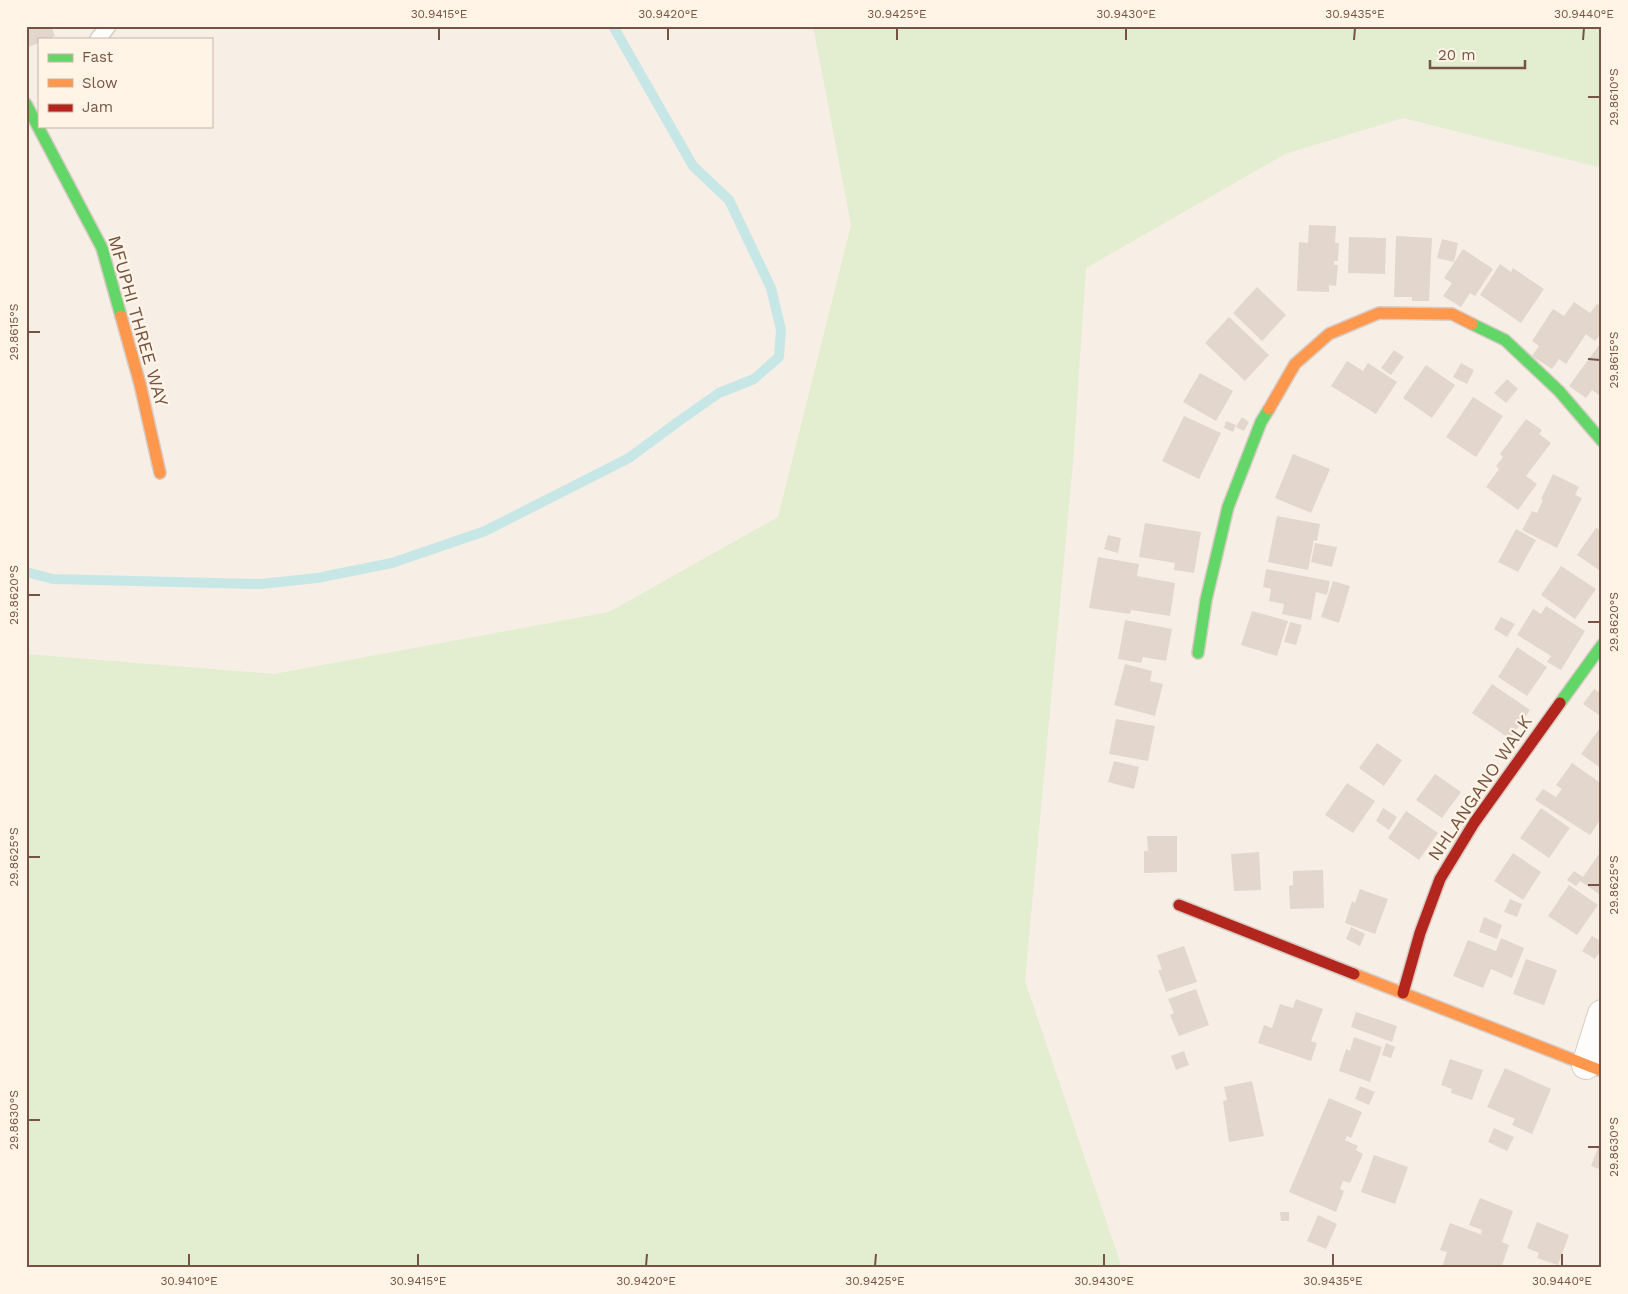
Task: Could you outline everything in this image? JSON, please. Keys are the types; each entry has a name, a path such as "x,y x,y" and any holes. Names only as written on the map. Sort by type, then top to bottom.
{"street":[{"name":"MFUPHI THREE WAY","path":"31,105 38,119"},
{"name":"MFUPHI THREE WAY","path":"42,128 102,248 140,384 160,472"},
{"path":"1198,654 1206,600 1228,508 1261,422 1295,364 1329,334 1378,313 1452,314 1505,340 1559,391 1602,441"},
{"name":"NHLANGANO WALK","path":"1403,993 1420,933 1440,879 1474,823 1602,645"},
{"path":"1179,905 1594,1068 1602,1014"}],"lane":[{"path":"99,38 108,26"}],"green space":[{"path":"813,26 1602,26 1602,168 1403,118 1285,154 1086,268 1073,463 1025,981 1122,1268 26,1268 26,654 274,674 609,612 778,517 851,225"}],"building":[{"path":"26,26 51,26 55,36 38,38 38,43 26,48"},
{"path":"1309,225 1336,226 1335,243 1339,243 1338,261 1334,261 1334,265 1338,265 1336,286 1329,285 1329,292 1297,291 1299,242 1308,243"},
{"path":"1396,236 1432,238 1429,301 1412,301 1412,297 1394,297"},
{"path":"1349,237 1386,238 1385,274 1348,273"},
{"path":"1442,239 1458,243 1454,262 1437,258"},
{"path":"1463,249 1493,269 1475,296 1470,293 1461,307 1443,296 1452,283 1444,278"},
{"path":"1500,264 1511,272 1513,268 1544,289 1521,323 1480,295"},
{"path":"1257,287 1286,315 1262,341 1233,313"},
{"path":"1574,302 1590,313 1597,304 1602,307 1602,332 1595,341 1586,334 1566,364 1559,359 1552,369 1532,356 1539,346 1532,341 1553,309 1564,316"},
{"path":"1229,317 1269,355 1245,381 1205,343"},
{"path":"1602,341 1602,397 1592,390 1586,398 1569,386"},
{"path":"1394,350 1404,357 1391,375 1381,368"},
{"path":"1347,361 1363,371 1368,363 1397,382 1376,414 1331,386"},
{"path":"1461,363 1474,370 1467,384 1453,377"},
{"path":"1426,365 1455,385 1432,418 1403,398"},
{"path":"1200,373 1233,391 1216,421 1183,402"},
{"path":"1507,379 1518,389 1506,403 1494,393"},
{"path":"1473,397 1503,416 1476,457 1446,437"},
{"path":"1184,416 1221,433 1199,479 1162,461"},
{"path":"1242,417 1249,422 1244,431 1236,427"},
{"path":"1526,419 1542,430 1539,434 1551,443 1526,476 1537,484 1518,510 1486,487 1499,469 1496,466 1503,457 1500,454"},
{"path":"1226,421 1236,425 1233,432 1224,428"},
{"path":"1293,454 1330,469 1311,513 1275,498"},
{"path":"1553,474 1579,487 1575,495 1582,498 1557,548 1522,530 1532,511 1537,513 1543,500 1541,499"},
{"path":"1277,516 1320,524 1317,541 1314,540 1308,570 1268,562"},
{"path":"1145,523 1201,532 1194,573 1174,570 1175,563 1139,557"},
{"path":"1596,528 1602,531 1602,572 1577,555"},
{"path":"1516,529 1536,540 1518,572 1498,562"},
{"path":"1108,535 1121,538 1118,553 1104,549"},
{"path":"1315,543 1337,547 1332,567 1311,562"},
{"path":"1098,557 1139,564 1137,576 1175,583 1170,616 1131,610 1130,614 1089,608"},
{"path":"1561,566 1596,589 1575,619 1541,595"},
{"path":"1266,569 1330,581 1327,595 1316,592 1311,620 1282,614 1284,604 1269,601 1271,589 1263,587"},
{"path":"1333,581 1350,586 1339,623 1321,617"},
{"path":"1546,606 1585,631 1561,670 1547,662 1551,656 1517,635 1533,609 1541,614"},
{"path":"1252,611 1288,621 1277,656 1241,645"},
{"path":"1501,617 1515,624 1507,637 1494,629"},
{"path":"1125,620 1172,629 1166,661 1143,657 1141,663 1118,659"},
{"path":"1290,622 1302,625 1296,645 1284,642"},
{"path":"1517,647 1547,667 1527,696 1498,677"},
{"path":"1125,664 1152,671 1150,681 1163,684 1155,716 1114,705"},
{"path":"1492,684 1530,710 1510,739 1472,713"},
{"path":"1594,689 1602,694 1602,717 1583,704"},
{"path":"1116,719 1155,726 1148,761 1109,754"},
{"path":"1602,725 1602,769 1581,754"},
{"path":"1377,743 1402,760 1384,786 1359,768"},
{"path":"1114,761 1139,767 1134,789 1108,782"},
{"path":"1572,763 1602,784 1602,817 1590,835 1535,800 1543,789 1556,797 1562,789 1556,785"},
{"path":"1435,774 1461,792 1442,818 1416,800"},
{"path":"1347,783 1375,801 1353,833 1325,815"},
{"path":"1383,808 1397,817 1389,830 1376,821"},
{"path":"1541,808 1570,828 1549,858 1520,838"},
{"path":"1406,811 1438,833 1419,860 1388,838"},
{"path":"1147,836 1177,836 1177,872 1144,873 1144,851 1148,851"},
{"path":"1259,852 1261,890 1234,891 1231,854"},
{"path":"1513,853 1541,872 1523,900 1494,881"},
{"path":"1599,854 1602,856 1602,896 1580,881 1576,886 1567,880 1574,871 1583,877"},
{"path":"1323,870 1324,908 1290,909 1289,886 1293,885 1293,871"},
{"path":"1569,885 1598,905 1577,935 1548,916"},
{"path":"1360,889 1388,899 1375,934 1345,923 1352,901 1355,903"},
{"path":"1510,899 1522,904 1517,917 1504,912"},
{"path":"1484,917 1502,925 1497,939 1479,932"},
{"path":"1351,927 1365,934 1360,946 1346,939"},
{"path":"1592,936 1602,942 1602,949 1595,959 1582,951"},
{"path":"1501,938 1524,948 1512,978 1491,969 1483,988 1453,976 1468,940 1496,951"},
{"path":"1184,946 1197,982 1166,992 1158,970 1162,970 1157,955"},
{"path":"1526,959 1557,970 1544,1005 1513,994"},
{"path":"1196,989 1209,1025 1179,1036 1170,1015 1174,1013 1168,999"},
{"path":"1296,999 1323,1009 1311,1041 1317,1043 1311,1061 1258,1043 1264,1025 1272,1028 1280,1004 1293,1008"},
{"path":"1356,1012 1397,1026 1392,1042 1351,1027"},
{"path":"1354,1037 1382,1047 1370,1082 1339,1071 1346,1049 1350,1051"},
{"path":"1386,1043 1395,1047 1391,1058 1382,1055"},
{"path":"1184,1051 1189,1065 1176,1070 1171,1056"},
{"path":"1450,1059 1483,1070 1472,1100 1451,1093 1452,1089 1441,1085"},
{"path":"1505,1068 1551,1089 1532,1134 1512,1125 1515,1119 1487,1107"},
{"path":"1252,1081 1264,1136 1229,1142 1223,1101 1227,1100 1224,1087"},
{"path":"1360,1086 1375,1092 1369,1105 1355,1099"},
{"path":"1329,1098 1362,1112 1351,1138 1347,1136 1345,1140 1358,1146 1356,1150 1363,1154 1350,1183 1343,1181 1340,1189 1344,1191 1336,1212 1289,1192"},
{"path":"1494,1128 1514,1137 1507,1151 1488,1142"},
{"path":"1602,1137 1602,1170 1591,1166"},
{"path":"1374,1155 1408,1167 1395,1204 1361,1192"},
{"path":"1480,1198 1513,1211 1502,1242 1509,1245 1501,1268 1442,1268 1447,1252 1440,1250 1450,1223 1488,1237 1481,1234 1482,1230 1469,1225"},
{"path":"1280,1212 1289,1212 1289,1221 1281,1221"},
{"path":"1318,1215 1337,1224 1326,1249 1307,1241"},
{"path":"1537,1222 1569,1235 1558,1265 1537,1258 1539,1253 1527,1248"}],"waterway":[{"path":"26,572 53,579 261,584 317,578 392,563 485,531 629,458 719,393 754,379 779,357 781,330 771,288 729,200 693,166 613,26"}],"traffic: fast":[{"path":"26,104 38,127"},
{"path":"39,128 102,248 121,316"},
{"path":"1472,324 1505,340 1559,391 1602,441"},
{"path":"1198,653 1206,600 1228,507 1261,422 1269,409"},
{"path":"1560,703 1602,645"}],"traffic: slow":[{"path":"1269,409 1295,364 1329,334 1379,313 1452,314 1472,324"},
{"path":"121,316 140,384 160,473"},
{"path":"1354,974 1602,1071"}],"traffic: jam":[{"path":"1403,993 1420,933 1440,879 1474,823 1560,703"},
{"path":"1179,905 1354,974"}]}
